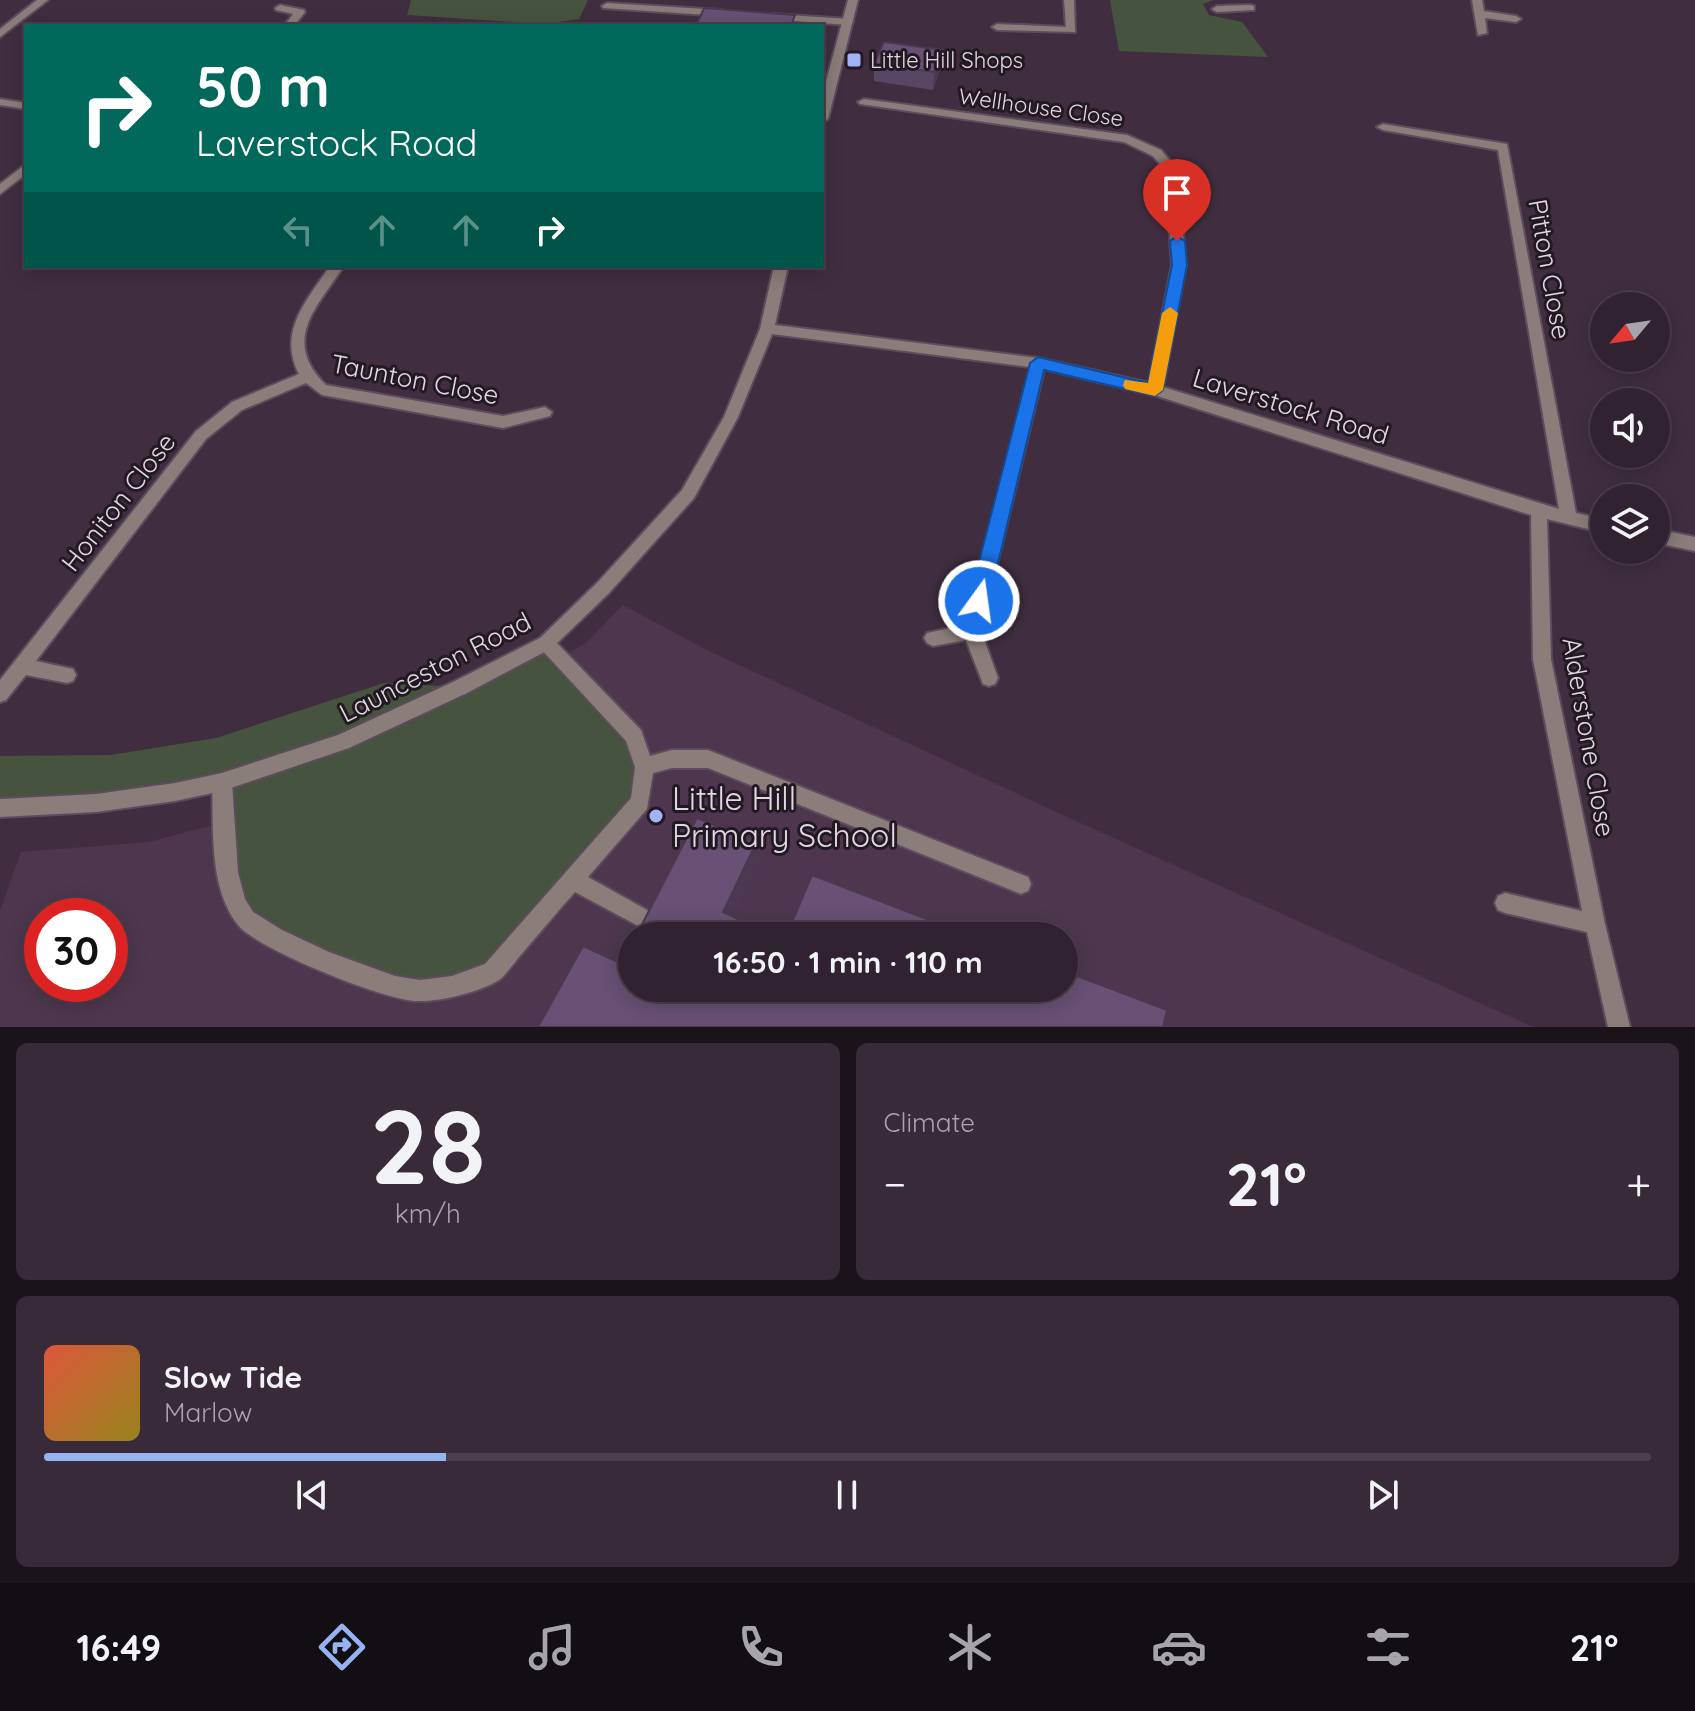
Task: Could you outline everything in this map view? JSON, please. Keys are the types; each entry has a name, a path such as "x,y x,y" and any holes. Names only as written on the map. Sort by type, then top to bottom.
{"street":[{"path":"0,34 43,0"},
{"path":"824,112 853,0"},
{"path":"997,27 1071,30 1069,0"},
{"path":"1477,0 1482,33"},
{"path":"607,6 727,14"},
{"path":"280,8 300,12 291,24"},
{"path":"1217,9 1250,8"},
{"path":"1480,14 1516,19"},
{"path":"757,16 848,22"},
{"path":"0,102 24,106"},
{"name":"Wellhouse Close","path":"864,102 1127,139 1157,153 1171,169 1179,265 1155,390"},
{"name":"Pitton Close","path":"1383,127 1503,147 1569,519"},
{"path":"0,190 24,170"},
{"name":"Taunton Close","path":"336,268 302,320 295,349 305,377 322,390 503,422 545,412"},
{"name":"Launceston Road","path":"0,808 96,803 222,782 342,742 461,687 546,643 603,588 688,494 731,417 767,329 781,268"},
{"name":"Laverstock Road","path":"767,329 1038,363 1155,390 1539,511 1590,523"},
{"path":"989,678 972,631 1038,363"},
{"name":"Honiton Close","path":"0,694 201,435 237,406 305,377"},
{"name":"Alderstone Close","path":"1539,511 1542,659 1619,1027"},
{"path":"1670,539 1695,544"},
{"path":"933,638 972,631"},
{"path":"222,782 230,889 247,921 332,966 409,991 458,986 492,972 640,802 644,767 634,736 546,643"},
{"path":"22,666 67,675"},
{"path":"644,767 672,759 708,759 1021,884"},
{"path":"574,880 649,922"},
{"path":"1505,903 1595,924"}],"shaded area":[{"name":"Little Hill Primary School","path":"623,605 707,650 1533,1027 0,1027 0,911 21,852 149,842 266,811 419,741 586,643"}],"green space":[{"path":"411,0 588,0 579,19 545,24 407,15"},
{"path":"1110,0 1214,0 1203,4 1209,15 1242,22 1268,57 1119,51"},
{"path":"546,643 634,736 640,802 492,972 409,991 247,921 222,782 0,808 0,756 111,755 216,738 384,683 461,687"}],"building":[{"path":"704,8 795,15 792,24 697,24"},
{"path":"884,42 943,50 934,72 874,64"},
{"path":"697,818 756,843 723,912 744,922 643,922"},
{"path":"812,875 935,922 792,922"},
{"path":"583,946 618,962 618,1002 1078,1002 1078,976 1167,1010 1163,1027 538,1027"}],"slow traffic":[{"path":"1131,385 1155,390 1170,313"}],"place":[{"name":"Little Hill Shops","path":"854,60"},
{"name":"Little Hill Primary School","path":"656,816"}],"route":[{"path":"979,601 1038,363 1155,390 1179,265 1177,241"}]}
